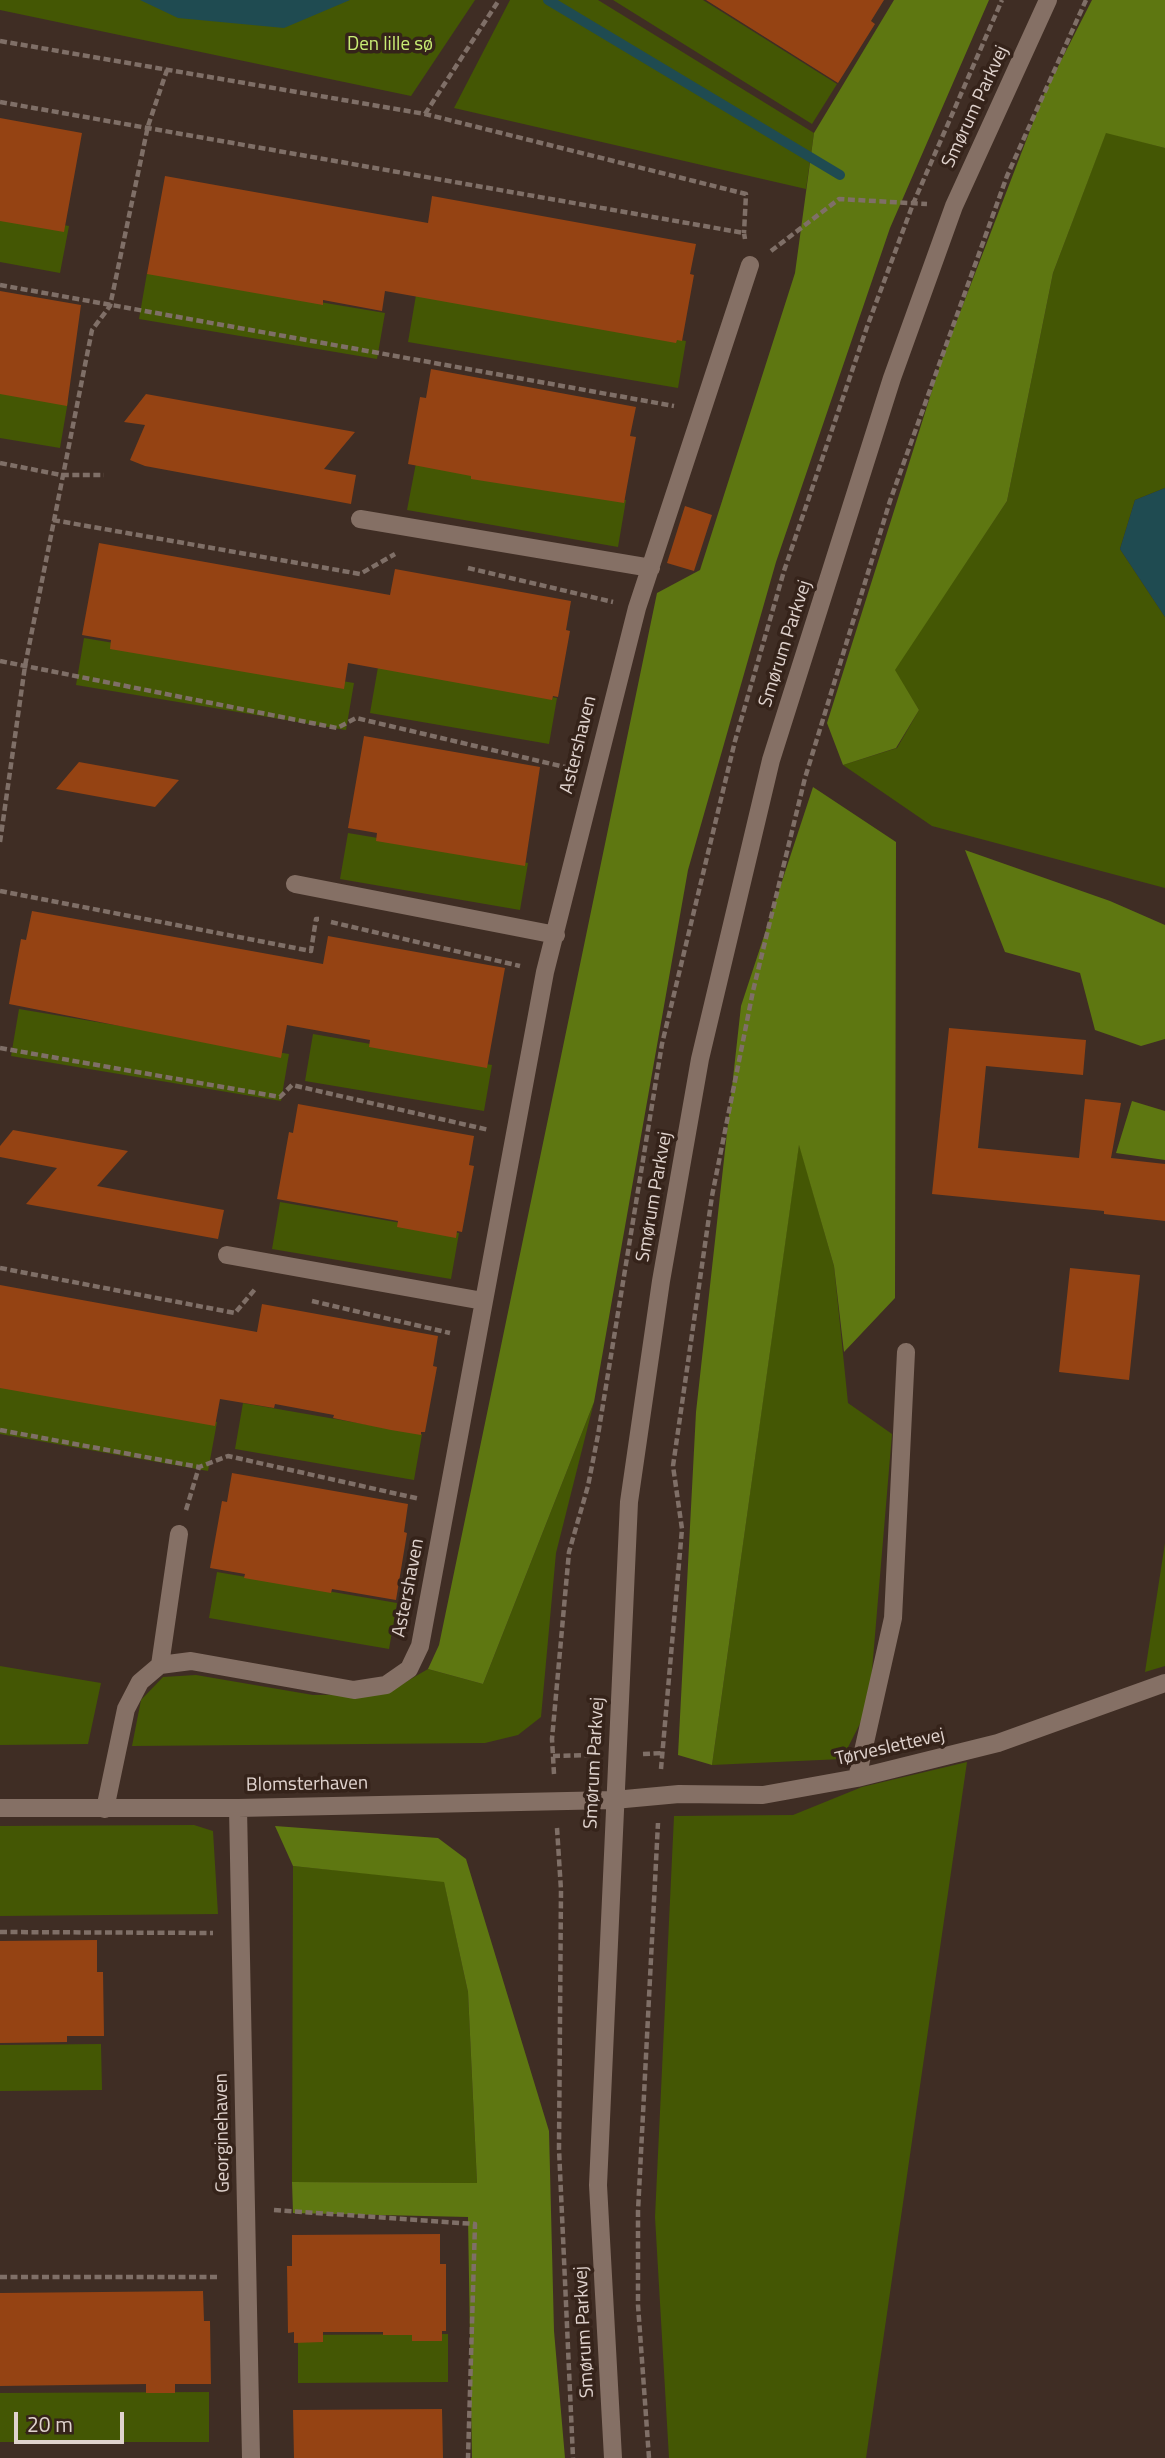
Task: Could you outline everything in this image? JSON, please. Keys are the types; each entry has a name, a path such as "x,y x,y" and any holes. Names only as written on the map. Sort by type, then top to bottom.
{"street":[{"name":"Smørum Parkvej","path":"613,2458 598,2185 629,1502 661,1281 701,1059 771,760 892,378 954,206 1048,0"},
{"name":"Astershaven","path":"160,1665 191,1661 354,1690 386,1685 409,1669 420,1646 545,972 637,608 750,265"},
{"path":"360,519 651,568"},
{"path":"295,884 556,935"},
{"path":"227,1255 483,1301"},
{"path":"857,1779 893,1618 906,1352"},
{"path":"105,1809 125,1709 140,1682 160,1665 179,1534"},
{"name":"Tørveslettevej","path":"614,1800 659,1796 763,1795 857,1779 998,1743 1165,1683"},
{"name":"Blomsterhaven","path":"0,1808 238,1808 614,1800"},
{"name":"Georginehaven","path":"238,1808 251,2458"}],"path":[{"path":"425,114 499,0"},
{"path":"649,2458 638,2305 638,2211 659,1796 682,1530 673,1466 712,1196 753,991 805,778 890,501 995,209 1086,0"},
{"path":"0,41 425,114 746,194 744,233 750,265 839,199 995,209"},
{"path":"0,842 25,666 92,330 110,306 148,126 167,70"},
{"path":"0,102 744,233"},
{"path":"0,285 700,411"},
{"path":"0,463 61,475 104,475"},
{"path":"53,520 360,574 399,552"},
{"path":"465,567 637,608"},
{"path":"0,661 337,728 356,718 593,774"},
{"path":"0,891 311,951 316,919 545,972"},
{"path":"0,1048 280,1097 292,1085 514,1135"},
{"path":"0,1268 235,1313 254,1288 268,1291"},
{"path":"307,1300 476,1339"},
{"path":"0,1430 199,1467 228,1456 447,1505"},
{"path":"179,1534 199,1467"},
{"path":"558,1845 561,1890 559,2149 573,2458"},
{"path":"0,1932 239,1933"},
{"path":"246,2209 475,2224 468,2458"},
{"path":"0,2277 247,2276"}],"green space":[{"name":"Den lille sø","path":"0,0 475,0 411,96 0,10"},
{"path":"510,0 598,0 814,133 806,189 454,108"},
{"path":"613,0 703,0 837,84 812,124"},
{"path":"894,0 989,0 890,228 776,562 688,870 594,1402 483,1684 428,1669 439,1645 657,593 700,570 795,273 814,133"},
{"path":"1092,0 1165,0 1165,148 1106,133 1053,273 1007,501 895,670 919,710 896,748 843,765 827,723 941,362 1044,94"},
{"path":"1106,132 1165,148 1165,488 1135,500 1120,549 1165,617 1165,888 932,826 843,765 897,748 919,710 894,670 1007,501 1053,273"},
{"path":"0,214 69,226 60,273 0,262"},
{"path":"147,273 385,313 377,359 139,319"},
{"path":"416,295 686,341 678,388 408,342"},
{"path":"0,389 68,401 60,448 0,438"},
{"path":"416,463 626,500 618,547 407,510"},
{"path":"84,638 354,683 346,730 76,685"},
{"path":"378,667 557,698 549,744 370,713"},
{"path":"813,787 896,842 895,1298 844,1352 834,1266 799,1145 712,1765 678,1755 696,1412 741,1006"},
{"path":"348,833 528,863 520,910 340,879"},
{"path":"965,850 1110,901 1165,925 1165,1039 1141,1046 1095,1030 1080,973 1005,952"},
{"path":"19,1009 289,1054 281,1101 11,1056"},
{"path":"313,1034 492,1065 484,1111 305,1081"},
{"path":"1132,1101 1165,1111 1165,1160 1116,1153"},
{"path":"799,1143 834,1266 848,1403 892,1434 869,1706 842,1759 712,1765"},
{"path":"280,1202 459,1233 451,1279 272,1249"},
{"path":"0,1383 217,1422 208,1471 0,1434"},
{"path":"594,1402 556,1553 541,1717 518,1735 485,1743 132,1746 141,1700 163,1677 196,1675 313,1695 385,1694 428,1669 483,1684"},
{"path":"243,1403 422,1434 414,1480 235,1449"},
{"path":"1165,1543 1165,1666 1145,1672"},
{"path":"217,1572 397,1603 389,1649 209,1618"},
{"path":"0,1666 101,1683 88,1744 0,1745"},
{"path":"967,1762 866,2458 669,2458 655,2217 674,1816 793,1815 862,1787"},
{"path":"194,1825 213,1831 218,1914 0,1916 0,1826"},
{"path":"275,1826 438,1838 466,1859 549,2131 554,2331 565,2458 472,2458 468,2217 293,2213 292,2182 477,2183 468,1992 444,1882 293,1866"},
{"path":"293,1866 444,1881 468,1992 477,2183 292,2182"},
{"path":"101,2044 102,2090 0,2091 0,2045"},
{"path":"448,2334 448,2382 298,2383 298,2335"},
{"path":"209,2392 209,2442 0,2442 0,2393"}],"water":[{"path":"140,0 350,0 284,28 178,18"},
{"path":"1165,488 1165,617 1120,549 1135,500"}],"building":[{"path":"706,0 884,0 871,21 875,24 838,83"},
{"path":"0,118 82,133 64,232 0,221"},
{"path":"165,176 428,223 432,196 696,244 690,274 694,275 682,341 677,340 676,343 385,291 382,311 323,300 323,305 147,274"},
{"path":"0,291 81,305 67,406 0,394"},
{"path":"431,369 636,407 630,436 636,437 624,503 471,479 471,476 408,464 420,397 426,398"},
{"path":"146,394 355,432 324,469 356,475 351,504 145,466 130,460 145,425 124,422"},
{"path":"685,506 712,515 694,571 667,563"},
{"path":"99,543 390,595 395,569 571,601 566,630 570,631 558,697 553,696 552,700 348,663 344,689 110,649 111,640 82,635"},
{"path":"364,736 540,767 525,866 376,841 377,833 348,828"},
{"path":"79,762 179,780 155,807 56,789"},
{"path":"32,911 323,964 328,936 505,968 487,1068 369,1047 370,1040 287,1025 281,1058 9,1004 21,939 26,940"},
{"path":"949,1028 1086,1040 1083,1075 986,1066 978,1148 1079,1158 1085,1099 1121,1103 1111,1158 1165,1164 1165,1221 1104,1214 1104,1211 932,1194"},
{"path":"298,1104 474,1136 469,1165 474,1166 462,1232 457,1231 456,1238 397,1227 398,1221 277,1199 289,1132 293,1133"},
{"path":"13,1130 128,1151 97,1186 224,1210 218,1239 26,1204 57,1168 0,1157 0,1146"},
{"path":"1070,1268 1140,1275 1129,1380 1059,1372"},
{"path":"0,1285 257,1332 262,1304 438,1336 433,1366 437,1367 425,1432 421,1432 421,1435 391,1430 333,1418 334,1415 275,1404 274,1408 220,1399 215,1426 0,1388"},
{"path":"232,1473 408,1504 404,1532 407,1533 396,1600 332,1589 331,1593 244,1578 245,1574 210,1568 222,1501 227,1502"},
{"path":"97,1940 97,1972 103,1972 104,2036 67,2036 67,2042 0,2043 0,1941"},
{"path":"440,2234 440,2264 446,2264 446,2331 442,2331 442,2341 412,2341 412,2335 383,2335 383,2332 323,2332 323,2342 294,2343 294,2332 288,2333 287,2266 292,2266 292,2235"},
{"path":"203,2291 204,2321 210,2321 211,2384 175,2384 175,2393 146,2393 146,2384 0,2386 0,2293"},
{"path":"442,2409 443,2458 294,2458 293,2410"}],"waterway":[{"path":"548,0 840,175"}]}
